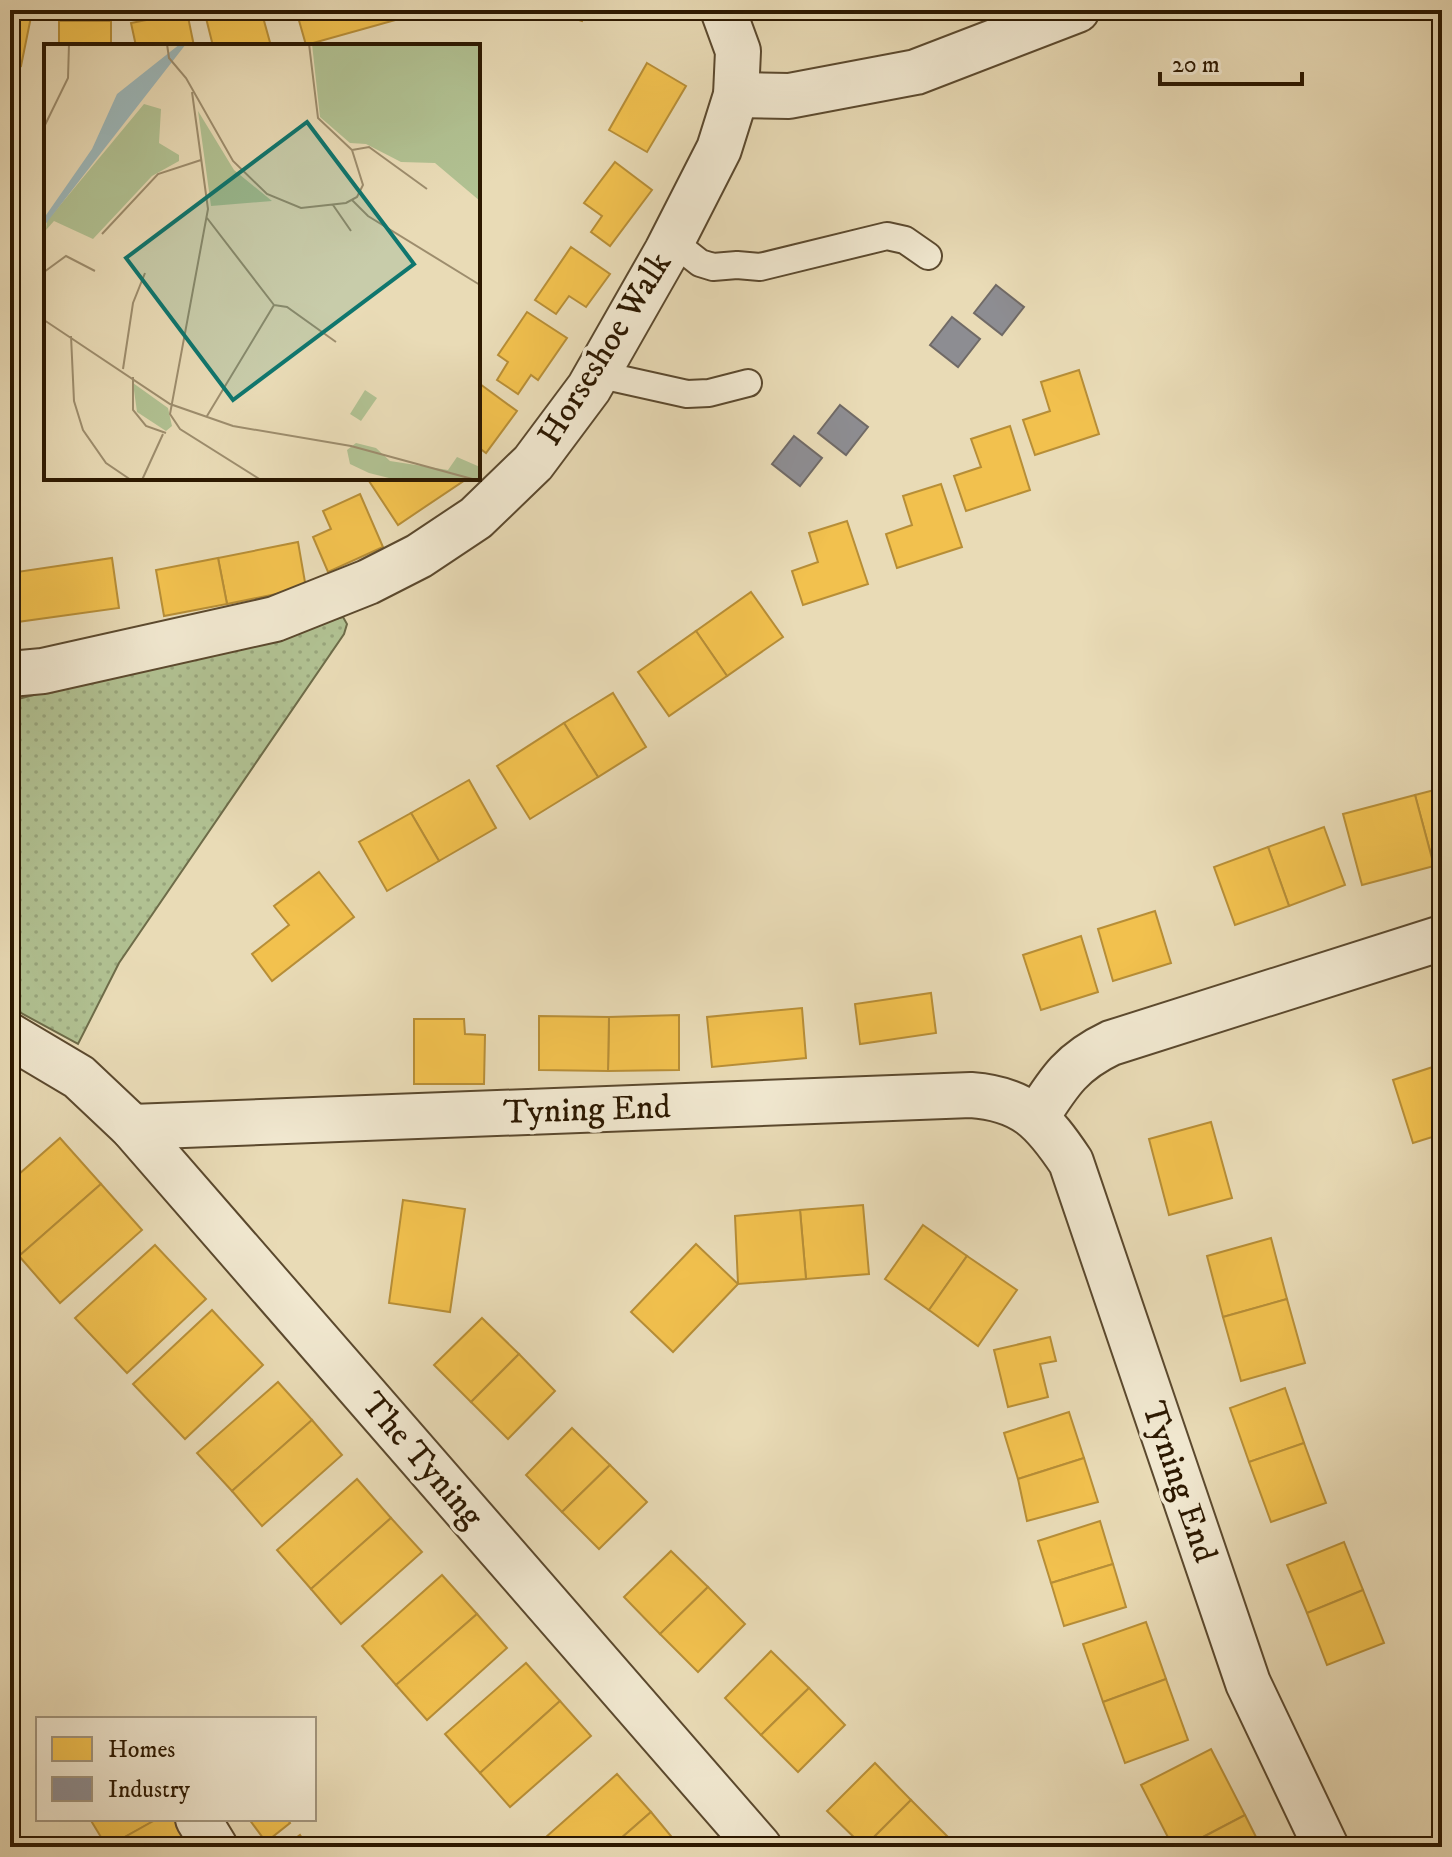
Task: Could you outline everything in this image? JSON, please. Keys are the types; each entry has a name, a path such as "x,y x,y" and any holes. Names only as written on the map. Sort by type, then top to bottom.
{"street":[{"name":"Horseshoe Walk","path":"10,674 43,671 275,619 368,582 419,556 476,518 533,463 597,374 672,241 719,149 736,95 738,51 723,10"},
{"path":"736,95 789,96 916,72 1077,10"},
{"path":"1036,1118 1061,1079 1086,1055 1111,1043 1442,938"},
{"name":"The Tyning","path":"10,1036 79,1077 132,1127 759,1847"},
{"name":"Tyning End","path":"132,1127 971,1095 1001,1097 1036,1118 1055,1138 1071,1162 1248,1683 1326,1847"},
{"path":"199,1821 215,1847"}],"lane":[{"path":"672,241 700,263 713,267 760,267 887,236 905,240 928,256"},
{"path":"597,374 687,394 709,393 748,383"}],"green space":[{"path":"343,617 347,624 344,634 119,963 78,1044 10,1007 10,701"}],"building: Homes":[{"path":"10,10 32,12 21,66 10,64"},
{"path":"204,10 261,10 270,44 212,44"},
{"path":"296,10 424,10 424,12 306,44"},
{"path":"548,10 586,10 582,21"},
{"path":"187,12 194,44 136,44 131,23"},
{"path":"59,21 111,21 111,44 59,44"},
{"path":"647,63 686,86 647,152 609,130"},
{"path":"615,162 652,190 610,246 591,232 602,216 584,203"},
{"path":"571,247 610,274 586,307 569,296 556,314 535,300"},
{"path":"527,312 567,338 538,380 531,375 518,394 497,380 508,362 498,355"},
{"path":"1079,370 1099,434 1035,455 1023,420 1050,411 1041,382"},
{"path":"480,384 517,411 486,453 480,448"},
{"path":"1010,426 1030,490 966,511 954,476 981,467 971,439"},
{"path":"368,480 465,480 398,525"},
{"path":"941,484 962,547 897,568 886,534 912,525 903,496"},
{"path":"360,494 383,547 328,572 313,537 331,529 323,511"},
{"path":"847,521 868,584 803,605 792,571 818,562 809,533"},
{"path":"298,542 306,588 227,604 218,558"},
{"path":"112,558 119,608 10,623 10,573"},
{"path":"218,558 227,604 164,616 156,570"},
{"path":"751,592 783,637 727,676 696,631"},
{"path":"696,631 727,676 669,716 638,672"},
{"path":"613,693 646,747 598,777 564,723"},
{"path":"564,723 598,777 530,819 497,766"},
{"path":"469,780 496,828 439,861 411,813"},
{"path":"1442,788 1442,864 1434,866 1415,795"},
{"path":"1415,795 1434,866 1362,885 1343,814"},
{"path":"411,813 439,861 387,891 359,842"},
{"path":"1324,827 1345,885 1289,906 1268,847"},
{"path":"1268,847 1289,906 1235,925 1214,867"},
{"path":"319,872 354,917 272,981 252,954 289,925 274,906"},
{"path":"1155,911 1171,963 1113,981 1098,929"},
{"path":"1081,936 1098,992 1041,1010 1023,955"},
{"path":"931,993 936,1033 860,1044 855,1004"},
{"path":"802,1008 806,1058 712,1067 707,1017"},
{"path":"679,1015 679,1070 608,1071 609,1017"},
{"path":"539,1016 609,1017 608,1071 539,1070"},
{"path":"414,1019 464,1019 465,1034 485,1035 484,1084 414,1084"},
{"path":"1442,1064 1442,1134 1413,1143 1393,1080"},
{"path":"1211,1122 1232,1198 1169,1215 1149,1139"},
{"path":"60,1138 101,1184 19,1256 10,1246 10,1182"},
{"path":"101,1184 142,1230 60,1303 19,1256"},
{"path":"403,1200 465,1209 450,1312 389,1303"},
{"path":"863,1205 869,1274 806,1279 800,1210"},
{"path":"800,1210 806,1279 738,1284 735,1216"},
{"path":"923,1225 967,1256 929,1310 885,1279"},
{"path":"1271,1238 1287,1299 1223,1317 1207,1256"},
{"path":"696,1244 738,1284 673,1352 631,1312"},
{"path":"155,1245 206,1299 127,1373 75,1318"},
{"path":"967,1256 1017,1290 978,1346 929,1310"},
{"path":"1287,1299 1305,1363 1241,1381 1223,1317"},
{"path":"212,1310 263,1365 185,1439 133,1384"},
{"path":"482,1318 519,1354 471,1402 434,1365"},
{"path":"1050,1337 1056,1361 1040,1364 1048,1397 1008,1407 994,1350"},
{"path":"519,1354 555,1391 508,1439 471,1402"},
{"path":"278,1382 312,1420 232,1491 197,1453"},
{"path":"1285,1388 1304,1443 1249,1462 1230,1408"},
{"path":"1069,1412 1084,1458 1018,1479 1004,1433"},
{"path":"312,1420 342,1455 262,1526 232,1491"},
{"path":"572,1428 610,1465 562,1512 526,1475"},
{"path":"1304,1443 1326,1503 1271,1522 1249,1462"},
{"path":"1084,1458 1098,1502 1027,1521 1018,1479"},
{"path":"610,1465 647,1502 599,1549 562,1512"},
{"path":"357,1479 391,1518 311,1589 277,1550"},
{"path":"391,1518 422,1552 341,1624 311,1589"},
{"path":"1100,1521 1113,1564 1051,1583 1038,1541"},
{"path":"1344,1542 1363,1590 1307,1613 1287,1565"},
{"path":"671,1551 708,1587 660,1634 624,1597"},
{"path":"1113,1564 1126,1607 1064,1626 1051,1583"},
{"path":"442,1575 477,1614 396,1685 362,1646"},
{"path":"708,1587 745,1624 698,1672 660,1634"},
{"path":"1363,1590 1384,1643 1327,1665 1307,1613"},
{"path":"477,1614 507,1648 427,1720 396,1685"},
{"path":"1146,1622 1166,1679 1103,1702 1083,1644"},
{"path":"771,1651 809,1688 761,1735 725,1698"},
{"path":"526,1663 560,1701 480,1773 445,1734"},
{"path":"1166,1679 1188,1740 1125,1763 1103,1702"},
{"path":"809,1688 845,1725 798,1772 761,1735"},
{"path":"560,1701 591,1736 510,1807 480,1773"},
{"path":"1211,1749 1245,1815 1184,1847 1173,1847 1141,1785"},
{"path":"875,1763 911,1800 864,1847 827,1811"},
{"path":"617,1774 651,1812 611,1847 537,1845"},
{"path":"911,1800 948,1837 938,1847 864,1847"},
{"path":"651,1812 680,1847 611,1847"},
{"path":"1245,1815 1261,1847 1184,1847"},
{"path":"91,1821 153,1821 107,1847"},
{"path":"153,1821 187,1821 191,1847 107,1847"},
{"path":"250,1821 288,1821 290,1823 266,1842"},
{"path":"300,1835 308,1847 284,1847"}],"building: Industry":[{"path":"996,285 1024,307 1002,335 974,313"},
{"path":"952,317 980,339 958,367 930,345"},
{"path":"840,405 868,427 846,455 818,433"},
{"path":"794,436 822,458 800,486 772,464"}]}
